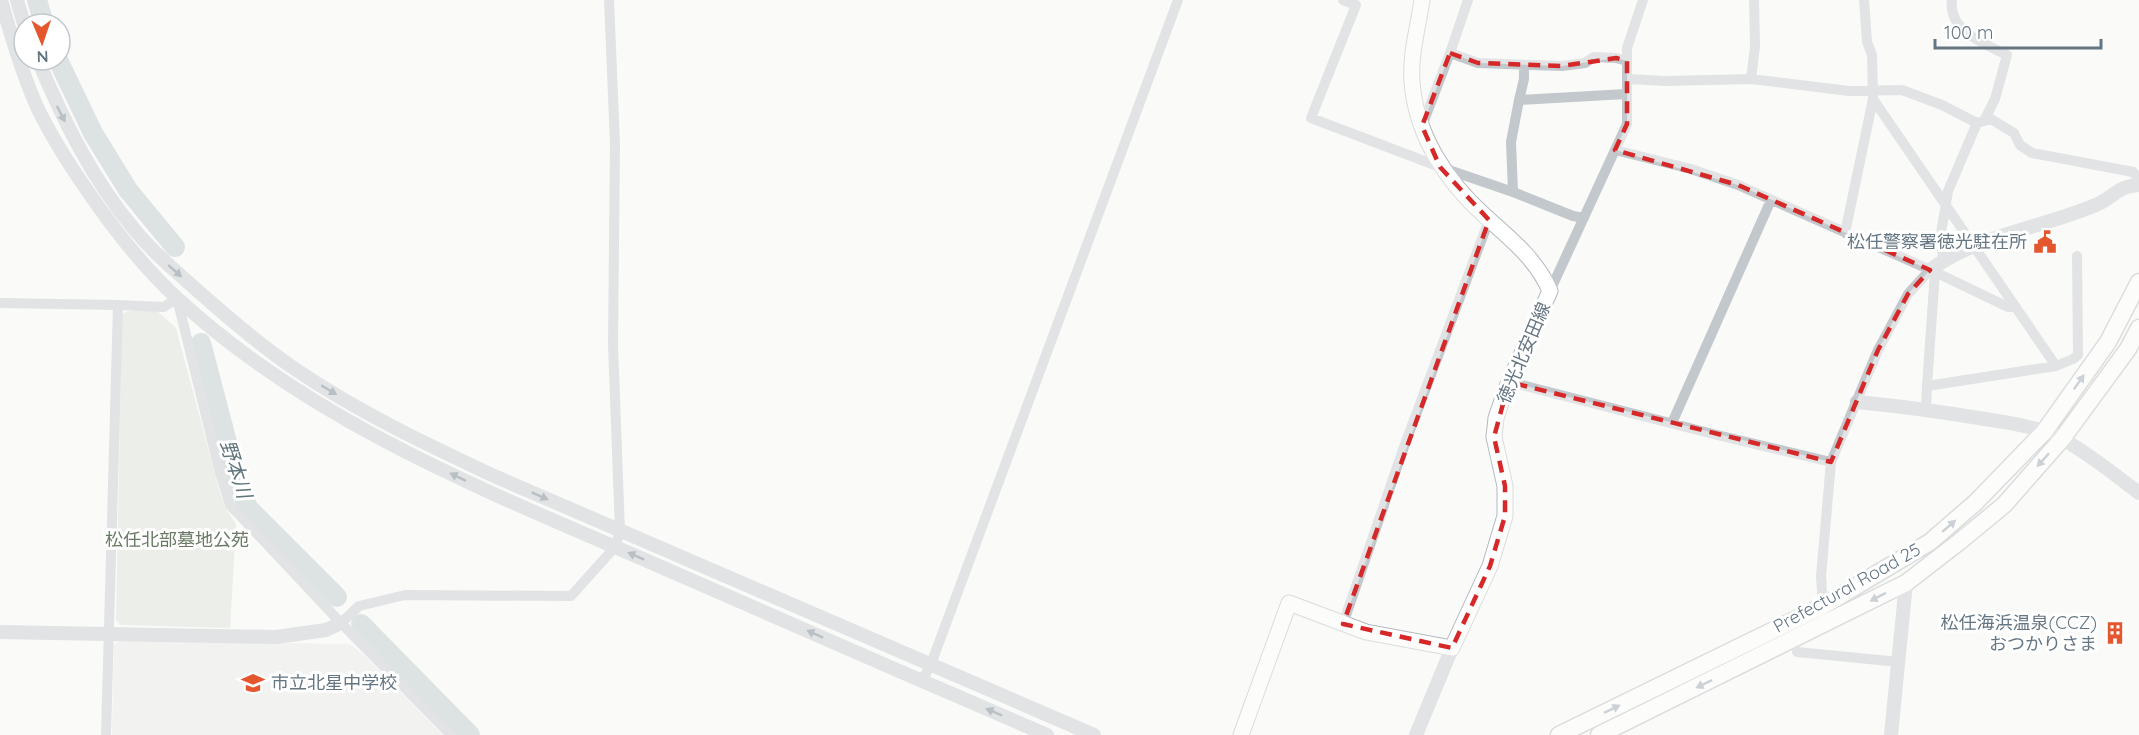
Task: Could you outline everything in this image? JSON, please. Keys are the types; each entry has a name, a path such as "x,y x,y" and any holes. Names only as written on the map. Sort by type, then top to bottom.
{"main road":[{"name":"徳光北安田線","path":"1422,0 1414,41 1412,81 1422,126 1440,167 1467,200 1534,263 1544,276 1550,291 1496,418 1494,437 1505,486 1505,516 1490,566 1452,648"},
{"name":"Prefectural Road 25","path":"1559,735 1823,606 1930,542 1976,503 2044,432 2108,342 2139,282"},
{"name":"Prefectural Road 25","path":"1599,735 1906,583 2004,505 2062,439 2128,349 2139,328"},
{"path":"1241,735 1289,603 1366,632 1452,648"}],"street":[{"path":"1,0 4,30 37,106 65,159 113,228 177,298 255,361 355,424 400,449 493,494 1047,735"},
{"path":"0,632 276,637 326,630 341,623 359,606 405,595 571,596 615,547 620,532 613,344 615,143 609,0"},
{"path":"922,681 931,664 1178,0"},
{"path":"1343,0 1356,5 1311,118 1573,216 1584,218"},
{"path":"1422,126 1468,0"},
{"path":"1550,291 1627,124 1627,48 1643,0"},
{"path":"1751,79 1755,47 1754,0"},
{"path":"1845,233 1873,95 1872,55 1867,42 1864,0"},
{"path":"1926,409 1936,268 1945,203 1948,191 1981,122 1995,99 2007,55 1975,39 1959,26 1951,11 1952,0"},
{"path":"1450,53 1478,63 1562,66 1585,63 1594,57 1627,61"},
{"path":"1513,192 1510,142 1524,79 1524,65"},
{"path":"43,72 79,149 134,229 161,259 244,331 295,369 400,432 620,532 1094,735"},
{"path":"1627,79 1666,81 1751,79 1873,95 1902,90 1981,122 1992,119 2014,133 2020,145 2032,153 2133,172 2139,178"},
{"path":"1519,100 1626,94"},
{"path":"1873,95 2056,366"},
{"path":"1615,150 1691,169 1738,185 1845,233 1936,268 2008,307 2016,307"},
{"path":"1823,606 1821,576 1832,462 1878,350 1908,294 1936,268 1973,245 2100,203 2127,185 2139,185"},
{"path":"1672,423 1771,200"},
{"path":"1343,624 1405,444 1489,220"},
{"path":"1928,386 2056,366 2078,355 2077,256"},
{"path":"0,303 118,304 164,307 177,298"},
{"path":"177,298 230,505 451,735"},
{"path":"106,735 118,304"},
{"path":"1510,382 1832,462"},
{"path":"1857,402 1926,409 2044,432 2084,452 2139,493"},
{"path":"1891,735 1906,583"},
{"path":"1416,735 1452,648"},
{"path":"1797,652 1899,662"}],"highlighted area":[{"path":"1450,53 1478,63 1562,66 1616,58 1627,61 1627,124 1615,150 1738,185 1930,270 1908,294 1878,350 1831,462 1509,382 1494,437 1505,486 1505,516 1490,566 1452,648 1343,624 1489,220 1440,167 1422,126"}],"shaded area":[{"name":"市立北星中学校","path":"120,641 346,644 354,647 366,657 443,735 112,735 114,645"}],"green space":[{"name":"松任北部墓地公苑","path":"128,311 157,311 176,328 220,493 225,507 236,524 230,628 121,625 116,620 122,320 123,314"}],"waterway":[{"name":"野本川","path":"37,0 40,12"},
{"name":"野本川","path":"64,72 93,133 128,190 175,247"},
{"name":"野本川","path":"201,343 238,484 248,508 337,597"},
{"name":"野本川","path":"361,624 470,735"}],"place":[{"name":"松任警察署徳光駐在所","path":"2045,242"},
{"name":"松任海浜温泉(CCZ) おつかりさま","path":"2115,633"},
{"name":"市立北星中学校","path":"253,683"}]}
